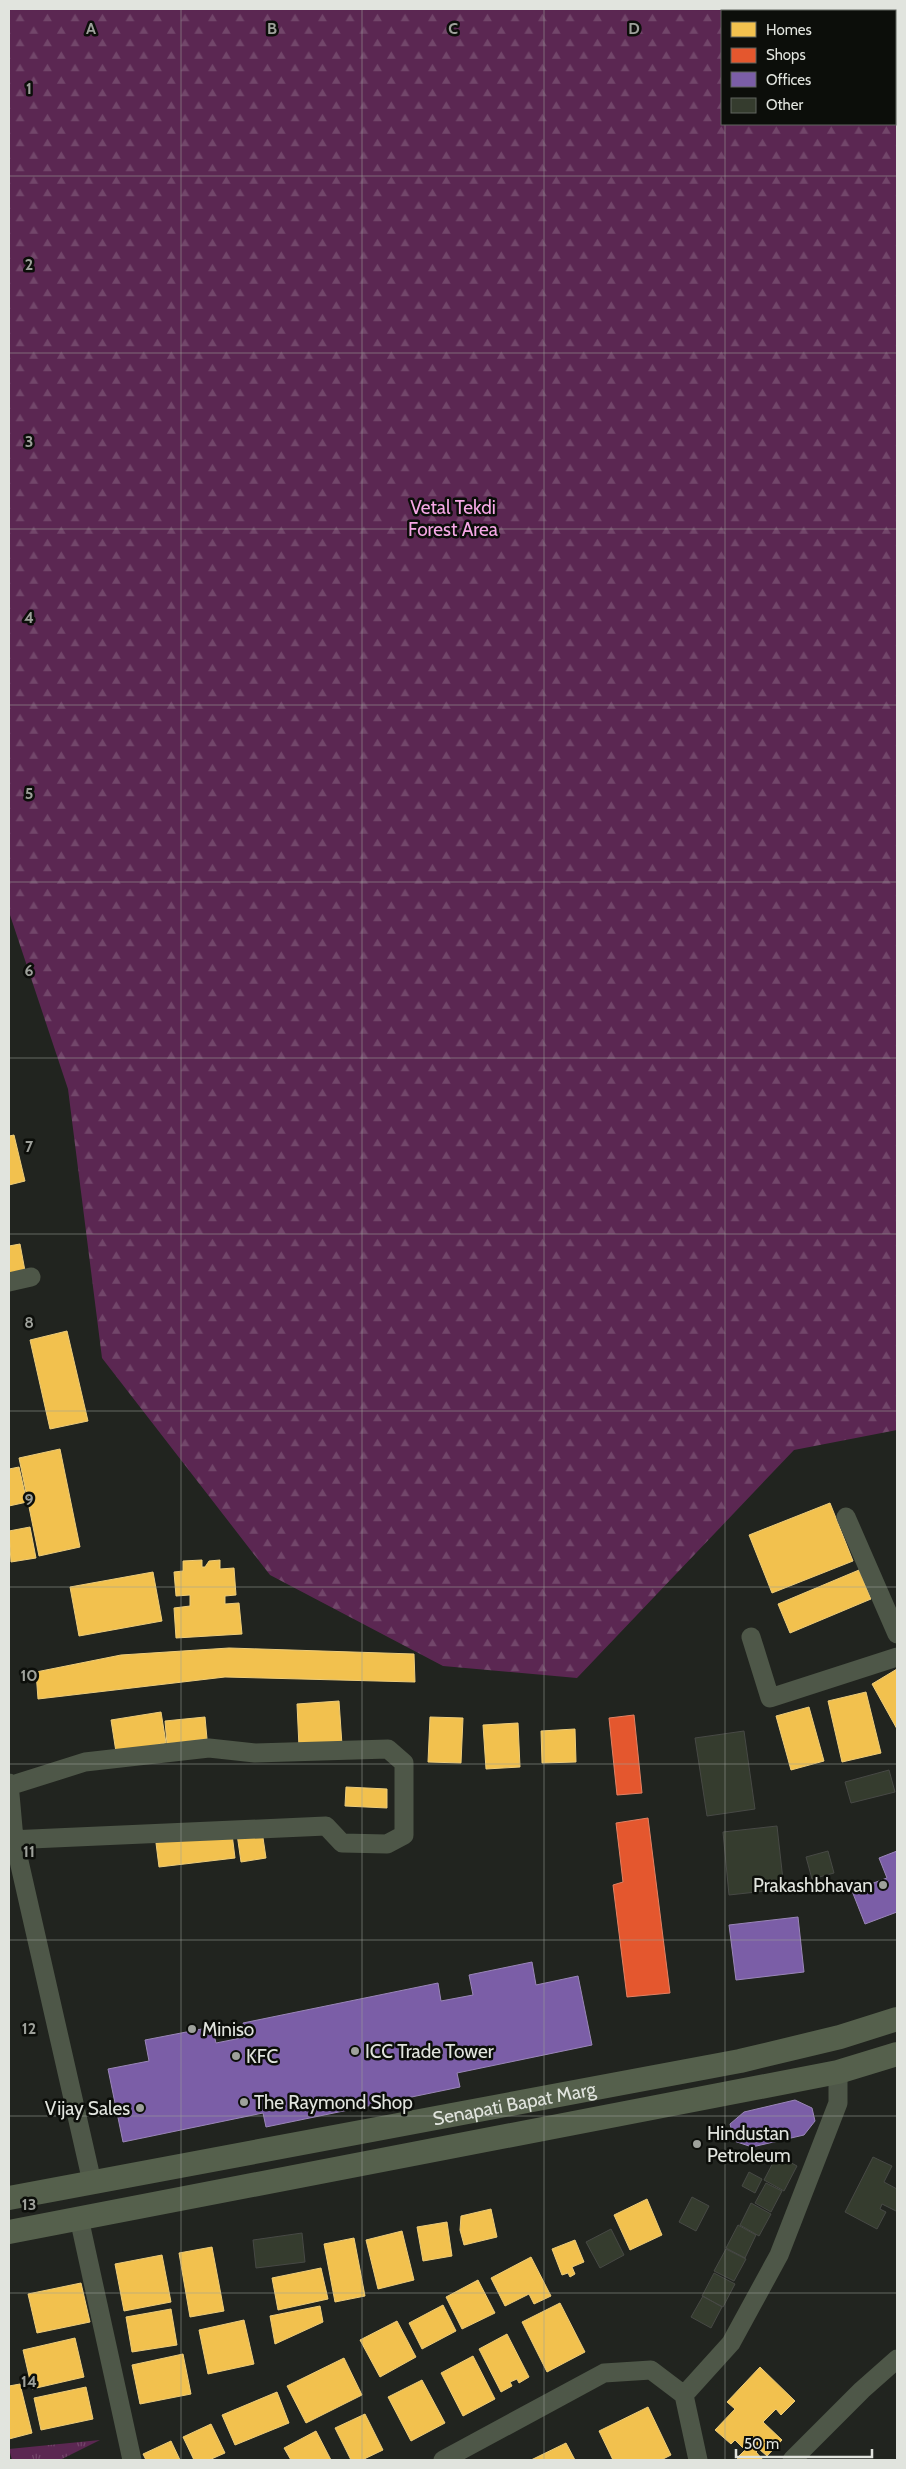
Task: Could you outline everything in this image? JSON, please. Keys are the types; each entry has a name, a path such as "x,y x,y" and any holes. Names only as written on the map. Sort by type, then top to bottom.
{"main road":[{"name":"Senapati Bapat Marg","path":"9,2198 740,2061 840,2037 897,2019"},
{"name":"Senapati Bapat Marg","path":"9,2232 838,2072 897,2054"}],"street":[{"path":"9,1282 31,1277"},
{"path":"846,1517 897,1634"},
{"path":"751,1637 770,1698 897,1657"},
{"path":"11,1839 326,1826 342,1843 386,1844 404,1835 404,1763 388,1749 255,1753 209,1748 85,1762 9,1784 11,1839 92,2182"},
{"path":"684,2394 731,2343 779,2255 838,2103 838,2072"},
{"path":"79,2218 132,2460"},
{"path":"792,2460 862,2390 897,2359"},
{"path":"443,2460 604,2373 651,2370 684,2394 698,2460"}],"green space":[{"name":"Vetal Tekdi Forest Area","path":"9,9 897,9 897,1430 794,1450 577,1678 443,1666 270,1575 102,1358 68,1089 9,912"},
{"path":"100,2440 60,2460 12,2460 9,2449"}],"building: Homes":[{"path":"14,1135 25,1181 9,1185 9,1136"},
{"path":"20,1244 25,1271 9,1274 9,1246"},
{"path":"67,1331 88,1421 50,1429 30,1340"},
{"path":"60,1449 80,1547 39,1556 19,1458"},
{"path":"19,1467 27,1502 9,1506 9,1469"},
{"path":"830,1503 853,1561 772,1593 749,1535"},
{"path":"30,1527 36,1558 11,1562 9,1531"},
{"path":"202,1560 202,1567 205,1567 209,1561 220,1560 220,1569 234,1568 236,1595 225,1596 225,1604 239,1603 242,1634 176,1638 174,1608 190,1606 190,1595 176,1596 174,1572 183,1571 183,1561"},
{"path":"859,1570 871,1599 790,1633 778,1604"},
{"path":"153,1572 162,1621 79,1636 70,1587"},
{"path":"229,1648 414,1654 415,1682 225,1677 38,1699 36,1672 121,1655"},
{"path":"897,1669 897,1729 872,1684"},
{"path":"866,1692 881,1753 842,1762 828,1701"},
{"path":"339,1701 342,1745 299,1747 297,1704"},
{"path":"809,1707 824,1761 791,1770 776,1716"},
{"path":"161,1712 166,1743 116,1752 111,1720"},
{"path":"205,1717 207,1739 167,1744 165,1721"},
{"path":"430,1717 463,1718 461,1763 428,1762"},
{"path":"518,1723 520,1767 486,1769 483,1725"},
{"path":"575,1729 576,1762 542,1763 541,1731"},
{"path":"346,1787 387,1789 387,1808 345,1806"},
{"path":"262,1831 266,1858 241,1862 237,1834"},
{"path":"232,1834 235,1858 159,1867 156,1843"},
{"path":"647,2199 662,2235 630,2250 614,2215"},
{"path":"491,2209 497,2237 464,2245 460,2230 461,2216"},
{"path":"447,2222 452,2256 423,2261 417,2227"},
{"path":"402,2231 414,2280 378,2289 366,2240"},
{"path":"354,2238 365,2296 335,2302 324,2244"},
{"path":"575,2240 584,2262 572,2267 575,2274 570,2277 568,2273 562,2275 552,2249"},
{"path":"212,2247 224,2311 190,2317 179,2253"},
{"path":"162,2255 171,2302 124,2311 115,2264"},
{"path":"531,2257 551,2296 534,2304 529,2294 505,2306 491,2278"},
{"path":"321,2268 328,2299 278,2310 272,2278"},
{"path":"478,2280 495,2313 462,2329 446,2297"},
{"path":"81,2283 90,2322 37,2333 28,2294"},
{"path":"560,2303 585,2352 547,2372 522,2322"},
{"path":"443,2305 456,2331 422,2349 409,2323"},
{"path":"320,2306 323,2322 275,2344 270,2316"},
{"path":"171,2309 177,2345 132,2352 126,2317"},
{"path":"244,2320 254,2364 208,2374 199,2330"},
{"path":"397,2321 416,2357 380,2377 360,2340"},
{"path":"507,2334 529,2377 519,2383 517,2379 510,2382 512,2386 501,2392 479,2349"},
{"path":"75,2338 84,2377 32,2389 23,2350"},
{"path":"183,2354 191,2394 140,2404 132,2365"},
{"path":"473,2356 495,2399 463,2416 441,2373"},
{"path":"344,2358 362,2395 306,2423 287,2386"},
{"path":"760,2367 795,2401 781,2415 776,2409 763,2422 782,2440 767,2456 759,2449 756,2452 763,2460 740,2460 737,2458 745,2450 735,2440 731,2444 715,2430 735,2409 727,2402"},
{"path":"422,2380 445,2423 411,2441 388,2397"},
{"path":"20,2384 32,2433 9,2439 9,2386"},
{"path":"86,2387 93,2419 41,2430 34,2398"},
{"path":"277,2392 289,2423 235,2445 222,2415"},
{"path":"648,2407 671,2455 661,2460 613,2460 599,2431"},
{"path":"365,2414 383,2450 362,2460 351,2460 335,2428"},
{"path":"211,2424 225,2453 209,2460 194,2460 183,2437"},
{"path":"316,2431 331,2460 291,2460 284,2448"},
{"path":"171,2441 180,2460 146,2460 143,2454"},
{"path":"566,2443 575,2460 531,2460"}],"building: Shops":[{"path":"634,1715 642,1793 617,1795 609,1718"},
{"path":"648,1818 670,1993 627,1997 613,1885 623,1882 616,1823"}],"building: Offices":[{"name":"Prakashbhavan","path":"897,1851 897,1912 865,1924 852,1891 887,1878 879,1858"},
{"path":"798,1917 804,1972 736,1980 729,1925"},
{"name":"ICC Trade Tower","path":"532,1962 536,1985 578,1976 592,2045 457,2073 460,2087 266,2127 263,2113 123,2142 108,2069 149,2061 145,2040 212,2027 216,2043 246,2037 243,2023 438,1983 441,2001 473,1995 469,1975"},
{"path":"795,2100 812,2108 815,2121 804,2135 752,2147 734,2141 730,2124 744,2112"}],"building: Other":[{"path":"744,1731 755,1809 707,1816 695,1738"},
{"path":"889,1770 895,1792 851,1803 845,1782"},
{"path":"777,1826 784,1889 729,1895 723,1832"},
{"path":"828,1851 834,1873 812,1879 806,1857"},
{"path":"777,2155 797,2166 784,2191 764,2180"},
{"path":"873,2157 892,2166 884,2182 897,2189 897,2210 882,2204 880,2209 886,2212 877,2229 845,2212"},
{"path":"749,2172 762,2179 755,2193 742,2186"},
{"path":"766,2183 782,2191 771,2212 755,2203"},
{"path":"692,2197 709,2206 696,2231 679,2222"},
{"path":"751,2203 771,2214 759,2236 740,2225"},
{"path":"738,2225 756,2235 745,2258 726,2248"},
{"path":"611,2229 624,2255 600,2268 586,2242"},
{"path":"302,2233 305,2262 256,2268 253,2240"},
{"path":"726,2249 746,2259 734,2281 714,2271"},
{"path":"714,2273 735,2284 723,2307 702,2296"},
{"path":"703,2296 722,2307 711,2328 691,2317"}],"place":[{"name":"Prakashbhavan","path":"883,1885"},
{"name":"Miniso","path":"192,2029"},
{"name":"ICC Trade Tower","path":"355,2051"},
{"name":"KFC","path":"236,2056"},
{"name":"The Raymond Shop","path":"244,2102"},
{"name":"Vijay Sales","path":"140,2108"},
{"name":"Hindustan Petroleum","path":"697,2144"}]}
